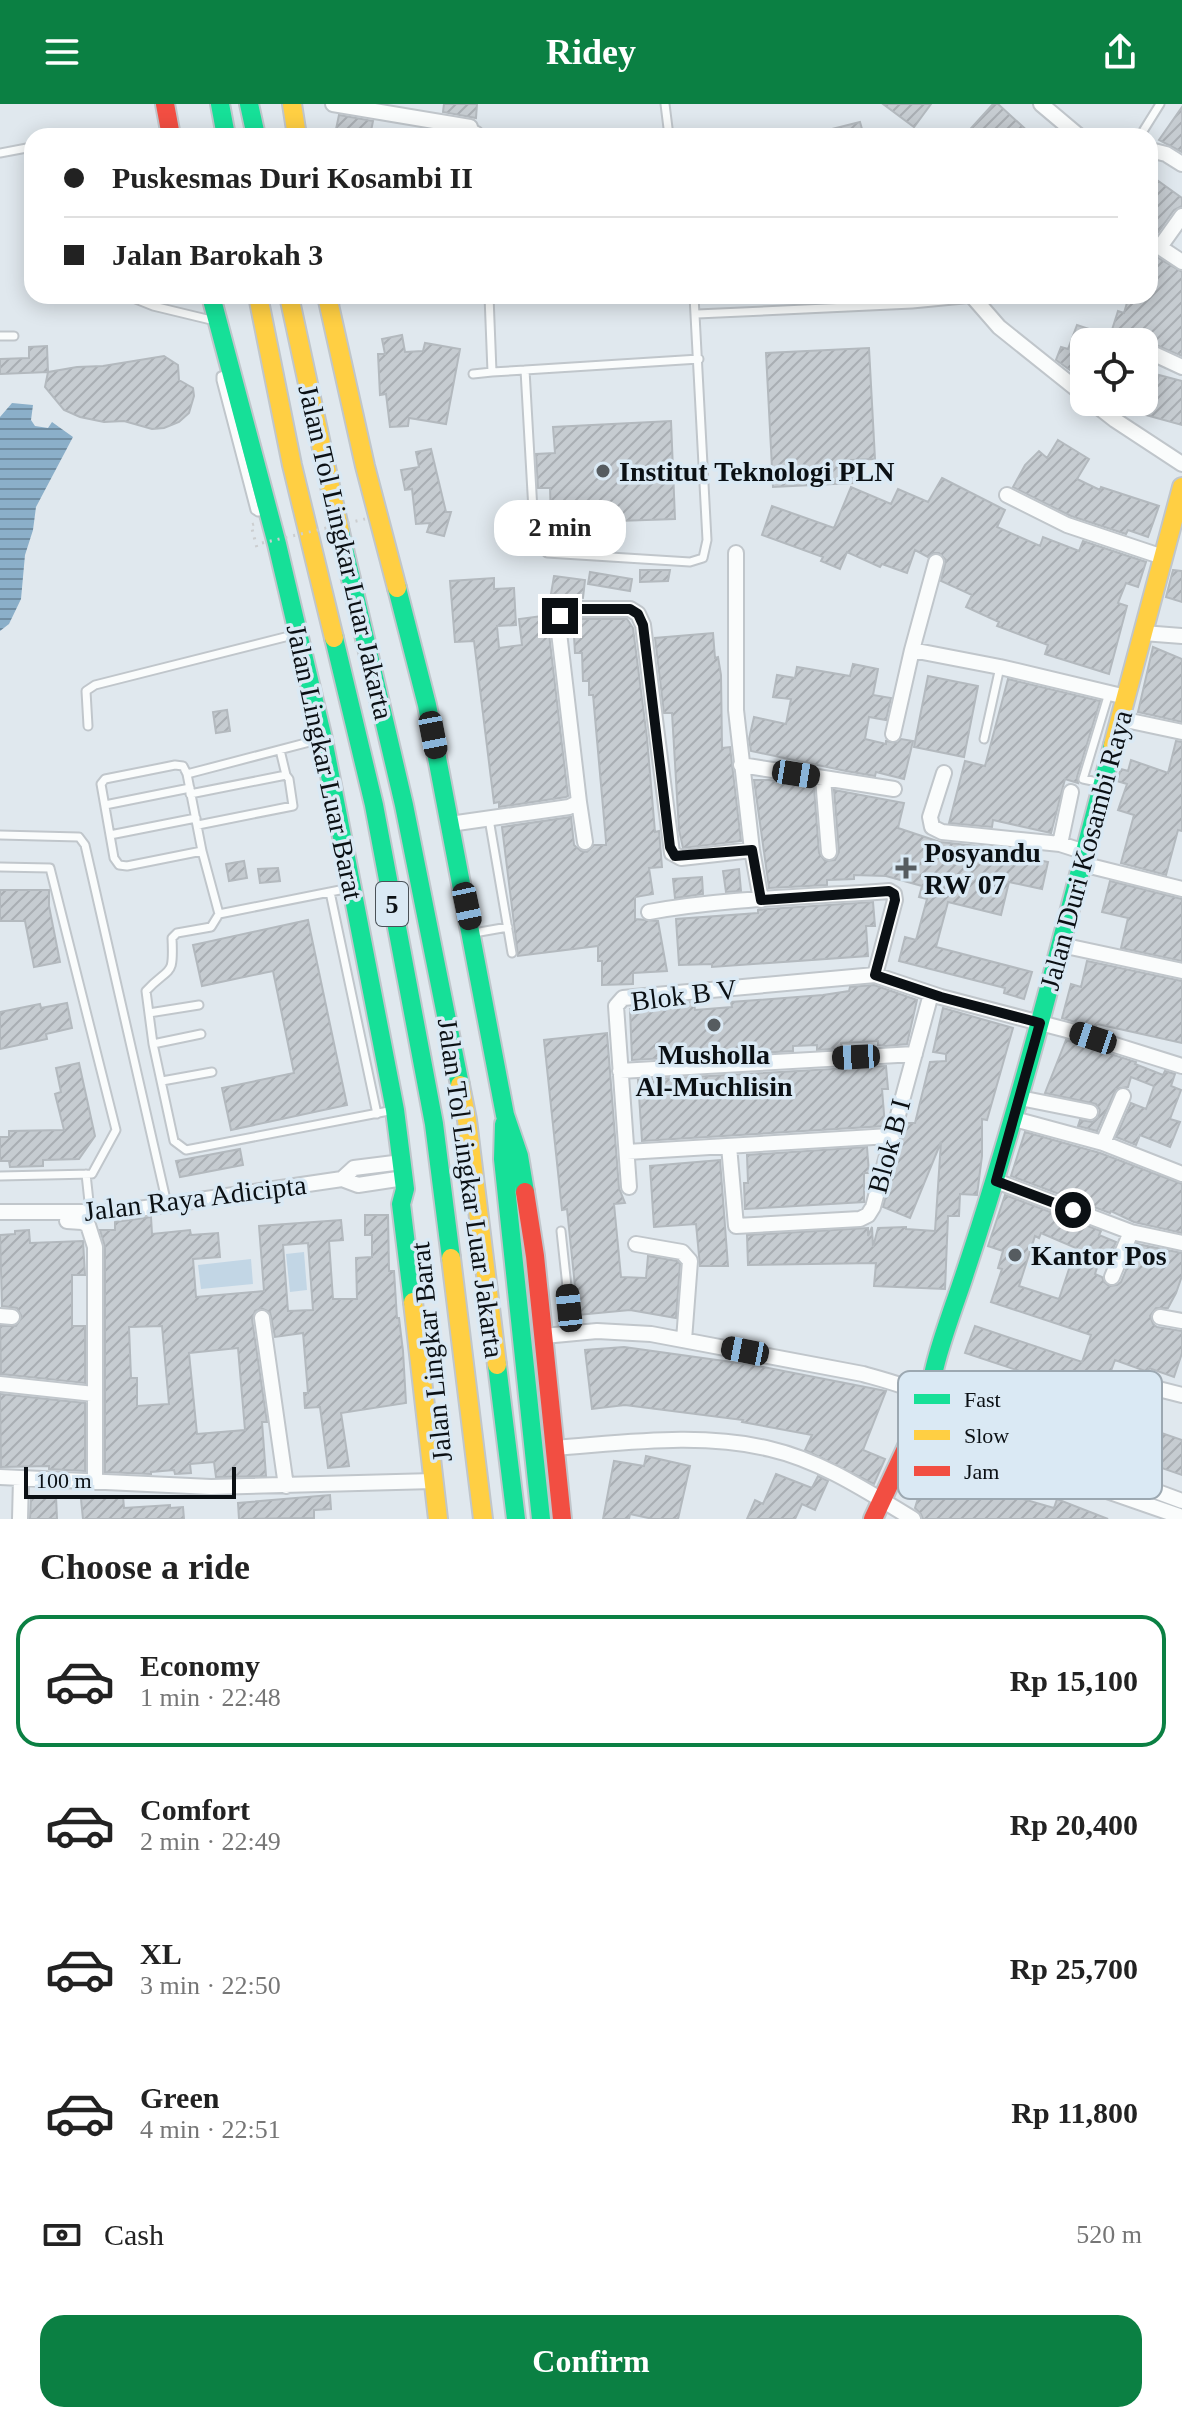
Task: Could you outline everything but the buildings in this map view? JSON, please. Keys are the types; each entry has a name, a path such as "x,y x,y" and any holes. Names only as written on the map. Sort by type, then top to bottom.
{"main road":[{"path":"165,104 169,128"},
{"path":"220,104 224,128"},
{"path":"249,104 254,128"},
{"path":"292,104 296,128"},
{"name":"Jalan Lingkar Luar Barat","path":"213,304 299,633 352,888 386,1112 404,1176 401,1204 438,1519"},
{"name":"Jalan Tol Lingkar Luar Jakarta","path":"260,304 292,465 374,805 434,1124 483,1519"},
{"name":"Jalan Tol Lingkar Luar Jakarta","path":"291,304 404,805 467,1120 516,1519"},
{"path":"329,304 365,466 427,705 505,1115 519,1156 544,1336 562,1519"},
{"name":"Jalan Duri Kosambi Raya","path":"931,1371 996,1181 1020,1098 1121,719 1118,695 1170,552 1182,487"},
{"path":"505,1115 503,1159 541,1519"},
{"name":"Jalan Lingkar Barat","path":"404,1176 415,1201 448,1519"},
{"name":"Jalan Duri Kosambi Raya","path":"873,1519 898,1467"}],"street":[{"path":"1041,104 1070,128"},
{"path":"340,105 455,128"},
{"path":"1158,152 1182,164"},
{"path":"1182,216 1161,248 1182,262"},
{"path":"979,304 999,327 1070,384"},
{"path":"1158,356 1182,367"},
{"path":"1110,416 1182,464"},
{"path":"1007,495 1067,525 1170,552"},
{"path":"736,553 736,710 752,850 761,900"},
{"path":"893,734 936,562"},
{"path":"585,842 558,624 560,616 569,609 630,609 638,614 643,625 672,853 681,858 752,850"},
{"path":"1143,633 1182,636"},
{"path":"912,650 1118,695"},
{"path":"1121,719 1182,732"},
{"path":"741,765 894,789"},
{"path":"944,773 930,817 932,827 942,832 1060,844 1084,858 1182,889"},
{"path":"823,778 829,852"},
{"path":"1060,844 1071,792"},
{"path":"450,824 569,807 579,802"},
{"path":"649,912 889,891 894,894 895,900 875,975"},
{"path":"1061,945 1182,971"},
{"name":"Blok B V","path":"629,1187 616,1006 623,998 875,975 1182,1066"},
{"name":"Blok B I","path":"729,1146 736,1226 864,1217 873,1207 931,994"},
{"path":"620,1071 915,1054"},
{"path":"1103,1143 1123,1096"},
{"path":"1020,1098 1090,1112"},
{"path":"1014,1119 1103,1143 1182,1174"},
{"path":"627,1152 890,1136"},
{"name":"Jalan Raya Adicipta","path":"0,1212 91,1213 168,1206 342,1179 358,1185 404,1176"},
{"path":"996,1181 1131,1232 1182,1243"},
{"path":"0,1221 82,1222 88,1225 92,1233 95,1247 96,1478"},
{"path":"1112,1277 1131,1232"},
{"path":"636,1244 682,1252 688,1256 684,1340"},
{"path":"1160,1317 1182,1321"},
{"path":"262,1318 286,1486"},
{"path":"544,1336 620,1331 863,1374 898,1386"},
{"path":"0,1384 94,1394"},
{"path":"1162,1390 1182,1395"},
{"path":"554,1448 666,1441 742,1444 770,1449 823,1468 913,1519"},
{"path":"0,1477 96,1478 211,1487 434,1481"},
{"path":"20,1519 21,1478"},
{"path":"1162,1494 1182,1501"},
{"path":"1130,1499 1182,1517"}],"lane":[{"path":"665,104 668,128"},
{"path":"1145,128 1160,104"},
{"path":"0,153 24,148"},
{"path":"148,304 218,321"},
{"path":"489,304 492,372"},
{"path":"525,370 536,541 547,553 690,562 703,558 707,540 695,304"},
{"path":"697,314 912,304"},
{"path":"0,336 14,336"},
{"path":"473,374 699,359"},
{"path":"88,726 86,691 95,685 299,633"},
{"path":"984,739 1000,667"},
{"path":"1103,783 1083,779 1118,695"},
{"path":"187,774 323,739"},
{"path":"110,835 293,806 280,750"},
{"path":"202,851 119,865 114,858 101,784 105,779 175,765 183,766 187,774 202,851 219,914 211,927 177,933 172,938 173,963 170,971 146,991 153,1044 174,1141 186,1150 386,1112 330,892"},
{"path":"105,805 286,775"},
{"path":"489,819 512,953"},
{"path":"0,835 79,837 85,845 168,1206"},
{"path":"0,867 50,868 116,1130 92,1174 0,1176"},
{"path":"219,914 352,888"},
{"path":"472,933 508,927"},
{"path":"149,1013 199,1005"},
{"path":"153,1044 201,1034"},
{"path":"162,1081 212,1072"},
{"path":"86,1174 91,1213"},
{"path":"561,1231 572,1333"}],"path":[{"path":"262,543 365,519"}],"shaded area":[{"path":"304,1252 307,1290 290,1292 286,1254"},
{"path":"251,1259 253,1284 201,1289 198,1265"}],"water":[{"path":"12,403 33,405 31,420 35,426 48,428 52,422 73,437 36,507 25,555 21,599 9,624 0,631 0,417"}],"traffic: fast":[{"path":"220,104 224,128"},
{"path":"249,104 254,128"},
{"path":"213,304 277,544 323,739 395,1110 405,1189 401,1204 413,1302"},
{"path":"340,532 404,805 460,1085"},
{"path":"397,588 427,705 505,1115 519,1156 525,1192"},
{"path":"334,638 374,805 434,1124 451,1258"},
{"path":"934,1371 1025,1076 1113,745"},
{"path":"504,1124 503,1159 541,1519"},
{"path":"497,1365 516,1519"}],"traffic: slow":[{"path":"292,104 296,128"},
{"path":"260,304 292,465 334,638"},
{"path":"291,304 340,532"},
{"path":"329,304 365,466 397,588"},
{"path":"1113,745 1182,487"},
{"path":"460,1085 497,1365"},
{"path":"451,1258 483,1519"},
{"path":"413,1302 438,1519"}],"traffic: jam":[{"path":"165,104 170,128"},
{"path":"525,1192 535,1256 562,1519"},
{"path":"873,1519 898,1466"}],"place":[{"name":"Institut Teknologi PLN","path":"603,471"},
{"name":"Posyandu RW 07","path":"906,868"},
{"name":"Musholla Al-Muchlisin","path":"714,1025"},
{"name":"Kantor Pos","path":"1015,1255"}],"route":[{"path":"560,616 569,609 630,609 638,614 643,625 670,847 675,856 681,858 752,850 761,900 889,891 894,894 895,900 875,975 941,997 1040,1023 996,1181 1073,1210"}]}
